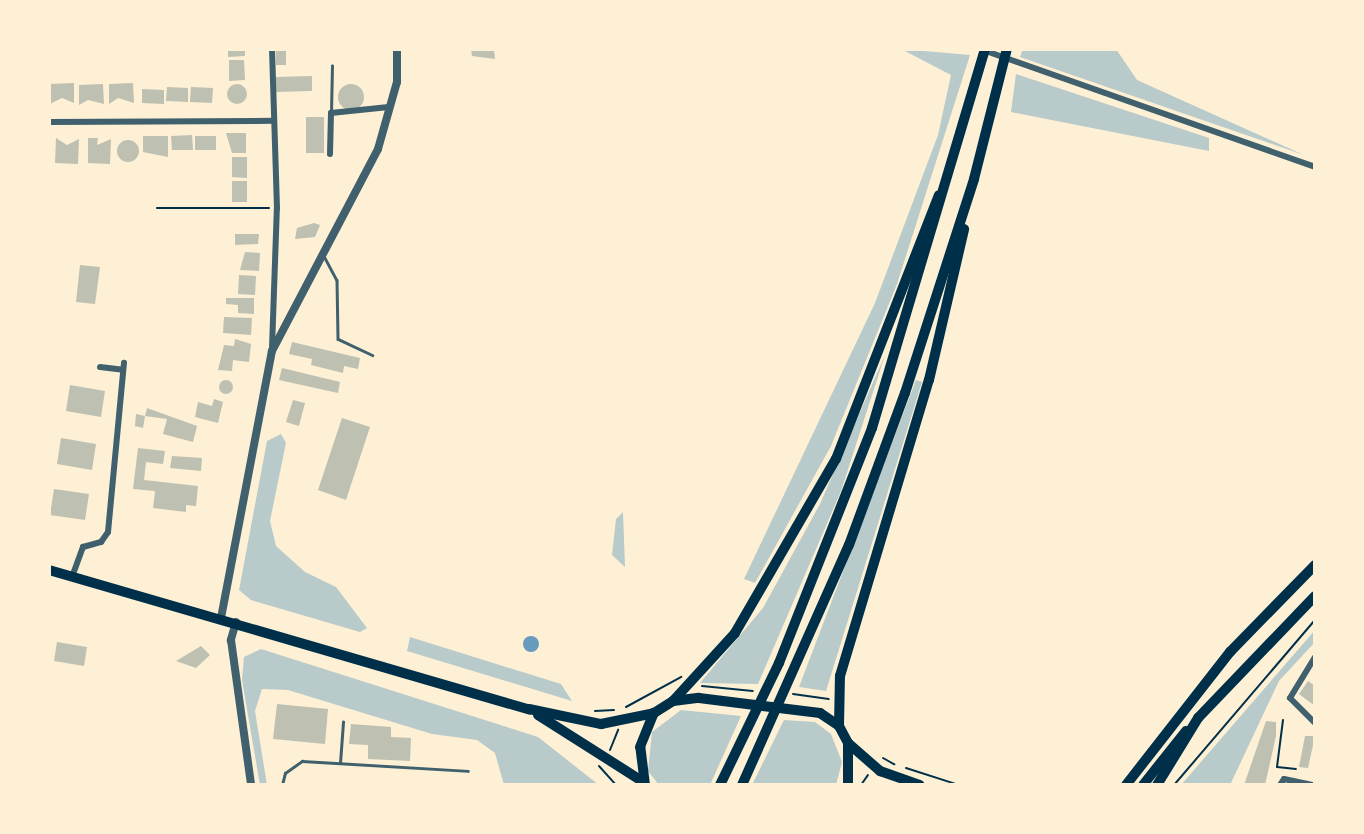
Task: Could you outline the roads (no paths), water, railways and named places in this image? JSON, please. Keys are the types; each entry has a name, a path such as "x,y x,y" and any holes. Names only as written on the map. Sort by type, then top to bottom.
{"highway":[{"path":"720,785 779,663 873,428 956,153 983,49"},
{"path":"839,726 841,676 929,380 974,179 1007,49"},
{"path":"49,570 529,709 601,723 654,713 673,701 735,633 836,459 956,153"},
{"path":"742,785 849,545 974,179"},
{"path":"1118,785 1129,780 1230,652 1315,565"},
{"path":"1143,785 1199,718 1315,596"},
{"path":"673,701 743,702 789,706 820,713 839,726 848,743 880,771 920,785"},
{"path":"529,709 643,783"},
{"path":"643,783 640,747 654,713"},
{"path":"1157,785 1199,718"},
{"path":"848,743 848,785"}],"street":[{"path":"222,618 272,351 277,208 272,49"},
{"path":"272,351 377,149 389,107 397,49"},
{"path":"983,49 1315,167"},
{"path":"330,154 331,113 389,107"},
{"path":"49,122 273,121"},
{"path":"72,577 83,547 101,542 108,532 123,366 100,367"},
{"path":"236,622 231,640 251,785"},
{"path":"1315,657 1290,698 1315,723"},
{"path":"1280,785 1284,779 1312,785"}],"lane":[{"path":"331,113 332,66"},
{"path":"324,255 337,281 338,339 372,355"},
{"path":"340,763 343,722"},
{"path":"282,785 293,763 340,763 468,771"}],"water":[{"path":"528,636 534,636 539,644 537,650 528,652 523,647 523,641"}]}
